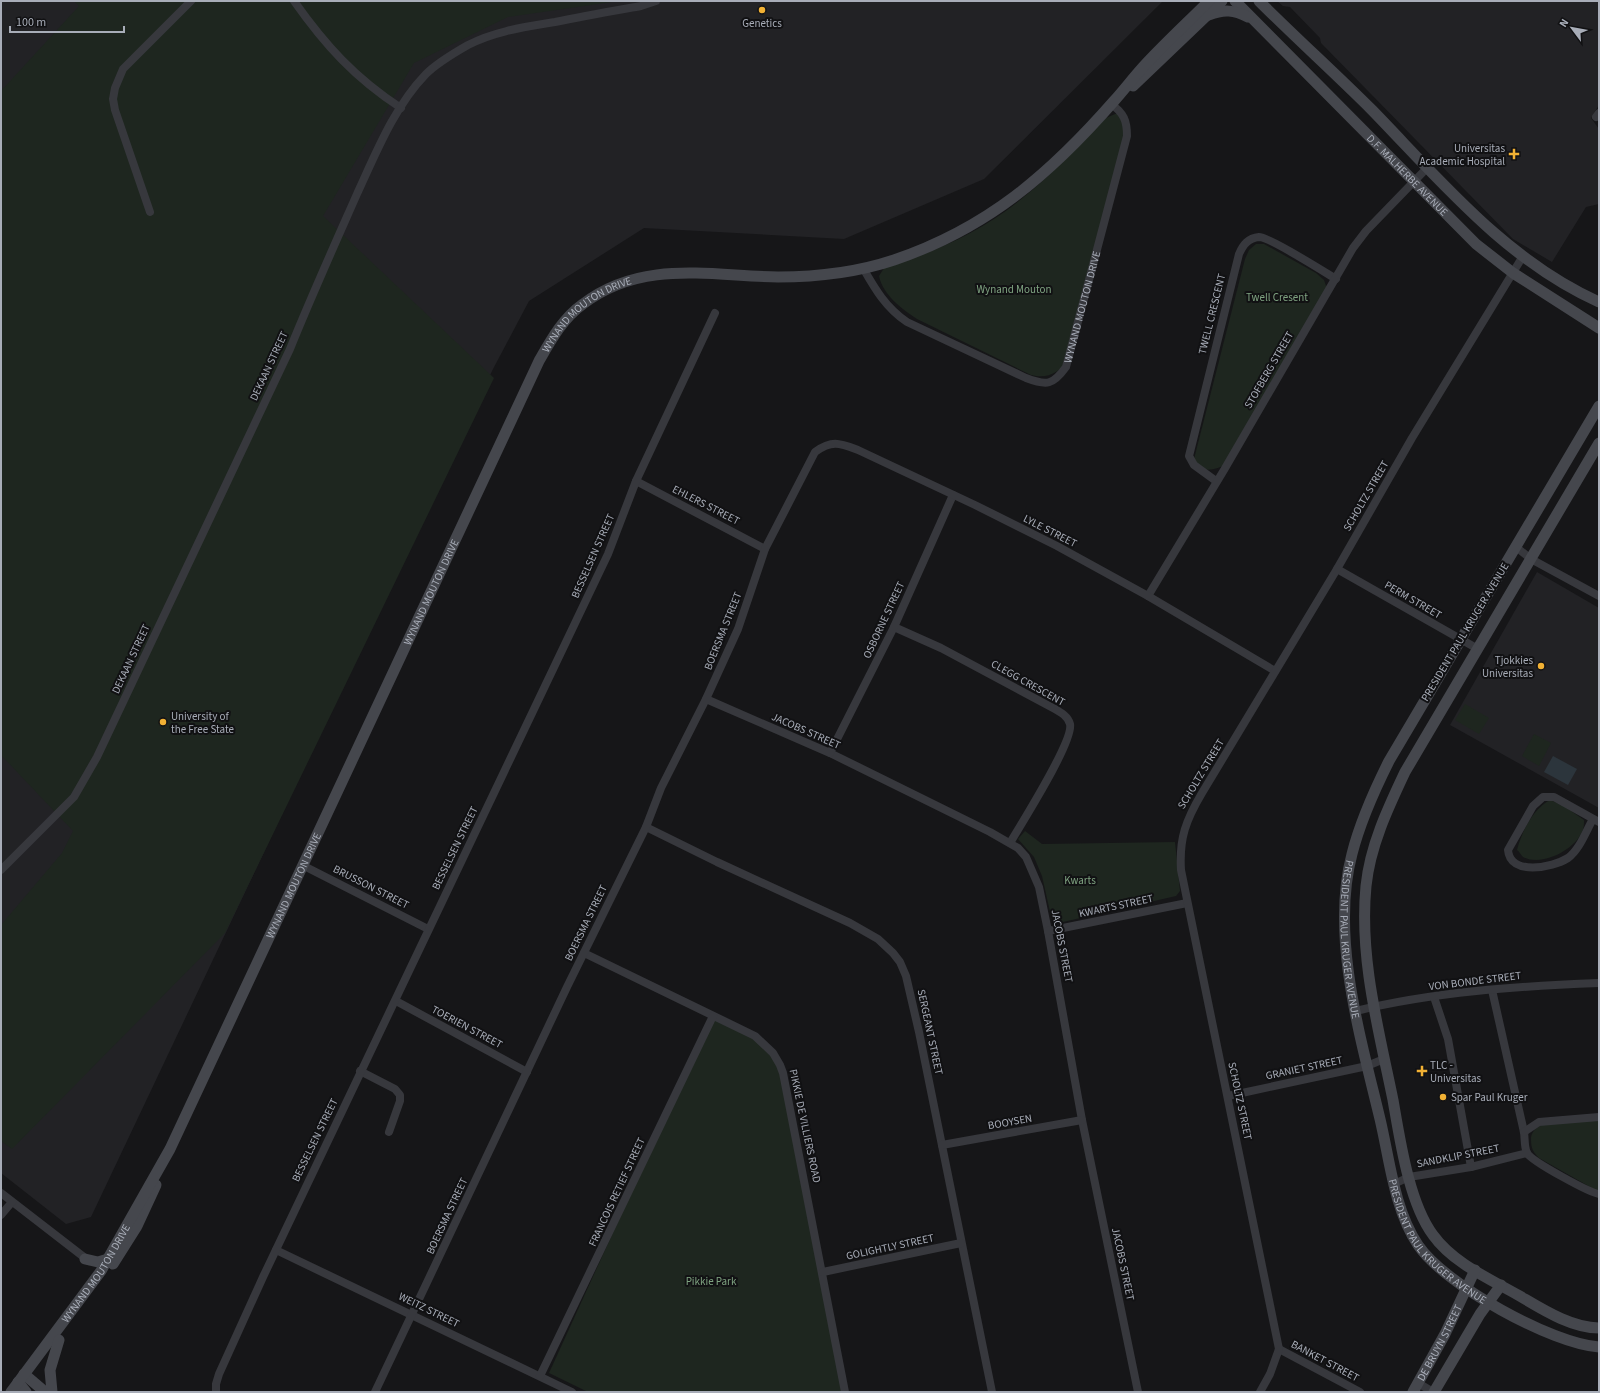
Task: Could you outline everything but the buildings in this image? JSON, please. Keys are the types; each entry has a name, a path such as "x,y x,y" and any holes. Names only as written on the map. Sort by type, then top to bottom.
{"street":[{"path":"150,212 115,110 113,99 115,88 123,69 191,1"},
{"path":"294,1 326,43 352,71 370,87 401,108"},
{"name":"DEKAAN STREET","path":"1,870 74,797 97,757 290,349 312,294 367,172 401,108 427,73 468,46 490,36 515,29 641,6 656,1"},
{"path":"1190,20 1201,1"},
{"name":"WYNAND MOUTON DRIVE","path":"11,1392 23,1384 59,1340 104,1273 131,1226 170,1149 304,866 539,361 565,321 581,305 600,292 618,284 656,274 680,272 780,277 834,273 863,268 920,250 956,234 1002,207 1031,185 1112,103 1143,67 1209,1"},
{"name":"WYNAND MOUTON DRIVE","path":"1112,103 1144,77 1222,1"},
{"name":"D.F. MALHERBE AVENUE","path":"1234,1 1476,244 1513,273 1599,328"},
{"name":"D.F. MALHERBE AVENUE","path":"1259,1 1371,110 1489,229 1523,256 1566,286 1599,302"},
{"path":"1205,17 1216,12 1232,10 1257,23"},
{"name":"WYNAND MOUTON DRIVE","path":"863,268 878,295 890,309 907,322 1038,383 1053,381 1066,367 1127,136 1126,121 1123,114 1112,103"},
{"name":"STOFBERG STREET","path":"1148,596 1366,231 1427,168"},
{"name":"TWELL CRESCENT","path":"1216,481 1194,465 1189,456 1215,347 1239,254 1243,246 1253,238 1266,239 1336,279"},
{"name":"SCHOLTZ STREET","path":"1279,1349 1187,903 1180,851 1184,829 1192,810 1337,569 1412,438 1523,256"},
{"name":"BESSELSEN STREET","path":"216,1392 216,1384 219,1374 276,1250 379,1031 396,1001 428,928 608,554 636,481 715,313"},
{"name":"PRESIDENT PAUL KRUGER AVENUE","path":"1599,406 1389,761 1372,795 1357,839 1352,856 1346,905 1348,961 1367,1066 1399,1205 1418,1245 1443,1273 1488,1302 1549,1334 1570,1342 1599,1348"},
{"name":"LYLE STREET","path":"810,462 815,452 823,446 833,443 842,444 858,450 1057,546 1148,596 1275,671"},
{"name":"PRESIDENT PAUL KRUGER AVENUE","path":"1599,443 1405,772 1387,809 1376,844 1369,869 1365,914 1374,1006 1400,1142 1419,1208 1433,1235 1452,1254 1475,1270 1556,1316 1577,1325 1599,1328"},
{"name":"BOERSMA STREET","path":"375,1392 413,1315 584,953 646,827 661,788 706,699 738,629 765,549 810,462"},
{"name":"EHLERS STREET","path":"636,481 765,549"},
{"name":"OSBORNE STREET","path":"830,753 894,627 953,495"},
{"path":"1516,547 1531,559 1599,596"},
{"name":"PERM STREET","path":"1337,569 1478,649"},
{"name":"CLEGG CRESCENT","path":"894,627 941,648 1065,715 1070,725 1069,736 1049,776 1010,843"},
{"name":"JACOBS STREET","path":"706,699 830,753 1010,843 1026,857 1039,887 1082,1120 1138,1392"},
{"path":"1543,797 1554,797 1596,820 1578,846 1568,857 1561,861 1550,864 1520,867 1515,865 1508,857 1508,850 1533,806 1543,797"},
{"name":"SERGEANT STREET","path":"646,827 717,862 850,923 878,939 900,962 906,976 992,1392"},
{"path":"1357,839 1376,844"},
{"name":"BRUSSON STREET","path":"304,866 428,928"},
{"name":"KWARTS STREET","path":"1048,931 1187,903"},
{"name":"PIKKIE DE VILLIERS ROAD","path":"584,953 755,1036 773,1053 780,1065 823,1272 845,1392"},
{"name":"VON BONDE STREET","path":"1356,1011 1374,1006 1492,990 1534,986 1599,983"},
{"path":"1492,990 1524,1132 1527,1153 1534,1160 1588,1190 1599,1194"},
{"path":"1434,997 1448,1039 1471,1166"},
{"name":"TOERIEN STREET","path":"396,1001 527,1072"},
{"name":"FRANCOIS RETIEF STREET","path":"540,1376 713,1016"},
{"name":"GRANIET STREET","path":"1228,1096 1367,1066 1384,1058"},
{"path":"360,1071 395,1089 400,1095 389,1132"},
{"path":"1524,1132 1539,1122 1599,1117"},
{"name":"BOOYSEN","path":"942,1145 1082,1120"},
{"name":"SANDKLIP STREET","path":"1394,1184 1409,1177 1471,1166 1527,1153"},
{"path":"1,1193 104,1273"},
{"path":"1,1215 12,1202"},
{"name":"WYNAND MOUTON DRIVE","path":"23,1384 60,1329 104,1273 108,1259 131,1226"},
{"name":"GOLIGHTLY STREET","path":"823,1272 961,1243"},
{"name":"WEITZ STREET","path":"276,1250 572,1392"},
{"path":"85,1259 98,1262 108,1259"},
{"name":"DE BRUYN STREET","path":"1415,1388 1444,1334 1475,1270"},
{"name":"DE BRUYN STREET","path":"1433,1392 1488,1302 1501,1285"},
{"path":"52,1392 50,1370 59,1340"},
{"path":"1260,1392 1270,1374 1279,1349"},
{"name":"BANKET STREET","path":"1279,1349 1360,1392"},
{"path":"23,1384 45,1392"},
{"path":"1415,1388 1433,1392"}],"shaded area":[{"name":"University of the Free State","path":"1,1 1163,1 984,179 844,239 644,228 529,301 493,369 91,1217 66,1224 1,1173"},
{"name":"Universitas Academic Hospital","path":"1277,1 1599,1 1599,105 1591,118 1599,129 1599,204 1586,207 1552,262 1513,239 1321,43 1320,38 1290,7 1283,6"},
{"name":"Tjokkies Universitas","path":"1537,572 1599,608 1599,808 1450,725"},
{"path":"1553,756 1577,769 1568,785 1544,772"}],"green space":[{"name":"University of the Free State","path":"74,1 619,1 508,17 414,63 323,216 494,378 225,933 12,1149 1,1141 1,925 62,853 73,831 1,755 1,91 79,6"},
{"name":"Wynand Mouton","path":"1115,114 1122,114 1129,125 1069,360 1057,372 1043,376 1031,375 917,319 899,306 889,295 881,283 879,276 884,268 938,248 972,232 1005,212 1043,181 1106,118"},
{"name":"Twell Cresent","path":"1256,244 1264,244 1316,273 1324,280 1327,289 1227,464 1208,470 1200,467 1194,459 1245,259 1249,250"},
{"path":"1465,704 1489,718 1479,734 1455,720"},
{"path":"1534,734 1551,743 1539,766 1522,756"},
{"path":"1550,800 1564,806 1584,820 1583,831 1572,845 1557,855 1539,860 1531,860 1523,857 1517,850 1525,828 1538,809"},
{"name":"Kwarts","path":"1025,831 1042,844 1175,842 1180,891 1176,896 1063,922 1056,920 1051,916 1042,876 1034,857 1018,839"},
{"name":"Pikkie Park","path":"714,1018 753,1033 778,1060 844,1392 588,1392 549,1373 653,1145"},
{"path":"1599,1119 1599,1192 1539,1158 1533,1150 1531,1139 1534,1132 1540,1126 1548,1123 1570,1120"}],"place":[{"name":"Genetics","path":"762,10"},
{"name":"Universitas Academic Hospital","path":"1514,154"},
{"name":"Tjokkies Universitas","path":"1541,666"},
{"name":"University of the Free State","path":"163,722"},
{"name":"TLC - Universitas","path":"1422,1071"},
{"name":"Spar Paul Kruger","path":"1443,1097"}]}
